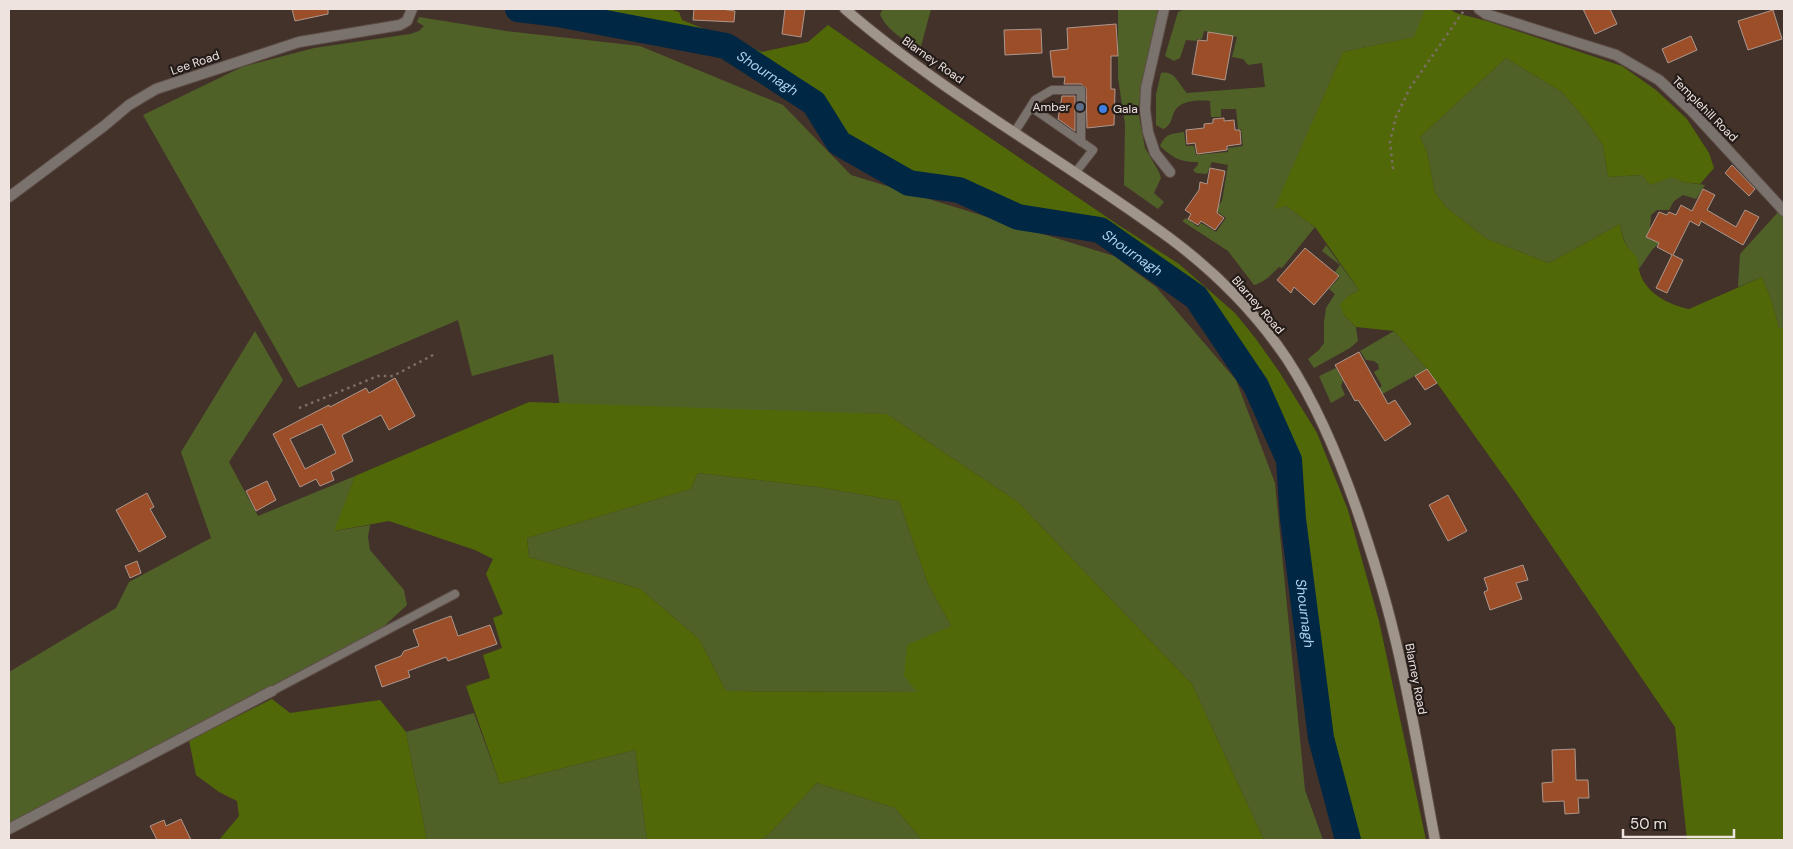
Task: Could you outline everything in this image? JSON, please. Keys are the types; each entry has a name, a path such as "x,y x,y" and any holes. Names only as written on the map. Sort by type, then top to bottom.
{"main road":[{"name":"Blarney Road","path":"845,9 872,32 918,66 1172,240 1216,276 1260,322 1288,360 1318,415 1350,490 1364,532 1394,633 1435,840"}],"street":[{"name":"Lee Road","path":"9,197 129,105 156,89 299,42 400,25 407,21 412,9"},
{"path":"1164,9 1146,88 1145,110 1148,132 1155,153 1170,172"},
{"name":"Templehill Road","path":"1479,9 1486,14 1616,55 1659,80 1695,114 1784,210"},
{"path":"9,829 272,691"}],"lane":[{"path":"1014,133 1035,100 1052,90 1081,90 1081,142"},
{"path":"1031,107 1093,150 1075,174"},
{"path":"272,691 455,594"}],"path":[{"path":"1394,169 1390,142 1396,117 1410,88 1465,9"},
{"path":"299,408 378,376 393,376 435,354"}],"green space":[{"path":"585,9 669,9 679,12 682,20 762,52 808,42 828,25 949,110 1179,264 1235,313 1280,373 1317,433 1348,510 1379,621 1426,840 1352,840 1330,759 1319,696 1294,467 1286,431 1203,298 1105,228 1044,212 949,179 912,176 843,140 817,101 773,69 726,44"},
{"path":"883,9 931,9 920,50 897,35 887,25 880,14"},
{"path":"1118,9 1157,9 1158,19 1143,78 1138,110 1145,148 1161,178 1154,193 1164,202 1158,209 1124,185 1125,124 1118,78"},
{"path":"1185,9 1425,9 1415,37 1343,52 1275,208 1286,206 1315,227 1282,268 1279,267 1258,284 1254,285 1228,251 1182,221 1186,218 1198,227 1201,223 1216,232 1226,218 1215,210 1222,201 1228,165 1212,162 1207,174 1196,173 1193,170 1198,165 1198,162 1177,158 1160,146 1169,135 1184,132 1186,146 1194,146 1196,155 1228,152 1228,148 1243,146 1241,129 1238,129 1236,109 1221,109 1221,117 1211,117 1210,101 1189,102 1178,107 1169,125 1163,129 1156,125 1156,95 1161,73 1170,74 1176,78 1187,93 1265,87 1262,63 1248,65 1243,59 1232,57 1237,37 1204,31 1202,39 1197,39 1197,41 1186,40 1180,58 1174,61 1165,56 1178,12"},
{"path":"1425,9 1450,9 1456,13 1487,21 1622,66 1656,90 1687,119 1709,153 1714,168 1700,184 1683,182 1672,177 1650,185 1642,175 1608,177 1603,146 1588,123 1562,92 1506,58 1420,137 1427,152 1435,192 1446,207 1487,239 1549,263 1620,224 1624,241 1637,258 1639,270 1646,285 1665,301 1689,309 1762,277 1772,302 1779,328 1784,328 1784,840 1687,840 1675,727 1517,495 1427,369 1394,331 1356,327 1344,315 1340,305 1347,297 1359,290 1315,227 1286,206 1274,209 1343,52 1414,37"},
{"path":"419,17 506,31 640,46 783,105 851,175 1114,256 1156,287 1236,380 1275,483 1305,790 1323,840 1264,840 1192,684 1018,502 887,414 560,408 553,354 472,376 458,320 298,388 143,115 242,67 314,48 410,34 419,31 424,26 417,22"},
{"path":"1506,58 1562,92 1588,123 1603,146 1608,177 1642,175 1650,185 1672,176 1683,182 1705,185 1696,199 1683,195 1674,201 1669,210 1657,210 1651,215 1650,229 1647,237 1659,243 1639,269 1636,257 1625,242 1620,224 1549,263 1487,239 1446,207 1435,192 1427,152 1420,137"},
{"path":"1780,210 1784,214 1784,328 1779,328 1772,302 1762,277 1738,287 1740,254"},
{"path":"1326,245 1359,290 1347,297 1344,315 1356,327 1358,341 1350,348 1314,368 1308,359 1324,343 1326,308 1335,294 1329,289 1340,277 1335,272 1340,265 1322,251"},
{"path":"255,331 283,380 229,462 258,516 355,476 335,531 370,525 368,537 370,550 404,590 407,605 368,641 9,831 9,672 116,608 129,582 211,538 181,452"},
{"path":"1394,331 1427,369 1363,405 1359,400 1382,386 1374,372 1379,369 1378,364 1374,361 1366,360 1360,351"},
{"path":"1336,368 1343,381 1341,386 1345,395 1331,403 1319,376"},
{"path":"529,402 887,414 1018,502 1192,684 1264,840 922,840 895,808 817,783 769,834 761,840 647,840 635,750 500,784 466,686 490,678 483,655 502,648 493,618 503,614 486,574 493,559 475,550 389,521 334,531 355,476","holes":["698,473 818,487 899,501 928,584 951,626 907,645 904,676 917,692 726,691 699,639 641,589 529,557 527,538 691,489"]},
{"path":"698,473 818,487 899,501 928,584 951,626 917,692 726,691 699,639 641,589 529,557 527,538 691,489"},
{"path":"272,699 290,713 380,700 406,732 427,840 219,840 239,816 237,801 219,792 196,775 189,740"},
{"path":"474,713 500,784 635,750 647,840 427,840 406,732"},
{"path":"817,783 895,808 922,840 761,840 769,834"}],"building":[{"path":"292,9 328,9 328,14 295,21"},
{"path":"694,9 735,11 734,22 693,20"},
{"path":"785,9 805,9 801,37 782,34"},
{"path":"1583,9 1610,9 1617,24 1595,34"},
{"path":"1773,10 1782,39 1748,50 1738,21"},
{"path":"1116,24 1118,56 1111,56 1111,89 1115,89 1114,125 1087,128 1086,88 1081,84 1064,84 1065,77 1053,77 1050,51 1068,49 1067,28"},
{"path":"1041,29 1042,53 1005,55 1004,30"},
{"path":"1208,32 1233,36 1225,80 1192,74 1198,40 1207,41"},
{"path":"1691,36 1697,50 1668,63 1662,49"},
{"path":"1062,96 1075,96 1075,131 1058,119"},
{"path":"1224,118 1224,121 1234,120 1235,130 1240,130 1241,144 1227,146 1227,150 1197,154 1195,143 1187,144 1186,130 1204,128 1204,124 1213,123 1213,119"},
{"path":"1732,165 1755,189 1749,196 1725,173"},
{"path":"1210,168 1225,171 1217,213 1224,218 1215,230 1201,221 1198,225 1188,219 1191,214 1185,210 1199,190 1200,182 1207,184"},
{"path":"1703,189 1715,195 1707,210 1736,227 1745,210 1759,217 1743,245 1701,221 1699,226 1690,221 1673,255 1683,260 1667,293 1656,288 1672,255 1657,247 1659,243 1646,237 1659,212 1667,215 1669,212 1676,215 1681,205 1692,211"},
{"path":"1305,248 1339,276 1314,305 1294,287 1291,293 1277,280"},
{"path":"1359,352 1388,404 1395,400 1411,424 1385,441 1358,400 1355,401 1335,365"},
{"path":"1427,369 1437,383 1425,390 1415,376"},
{"path":"395,378 415,416 389,430 381,415 342,435 353,461 331,472 334,480 320,486 316,479 300,487 273,434 366,388 369,393","holes":["322,424 336,453 305,469 290,439"]},
{"path":"267,481 276,500 256,511 246,491"},
{"path":"147,493 154,507 150,509 166,537 139,552 116,510"},
{"path":"1448,495 1467,531 1448,541 1429,505"},
{"path":"137,561 141,573 130,578 125,566"},
{"path":"1523,565 1528,580 1516,583 1522,599 1490,610 1484,592 1488,590 1484,578"},
{"path":"451,616 458,636 490,625 497,644 448,661 446,657 408,671 410,677 382,687 375,666 401,656 404,651 419,646 413,630"},
{"path":"1575,749 1576,780 1588,780 1589,798 1578,798 1579,813 1565,814 1564,801 1543,802 1542,783 1553,782 1552,750"},
{"path":"181,819 191,840 157,840 150,826 164,820 166,826"}],"waterway":[{"name":"Shournagh","path":"518,9 558,14 726,46 814,103 839,143 909,183 959,190 1018,217 1100,230 1196,297 1256,386 1289,460 1293,519 1321,738 1348,840"}],"place":[{"name":"Amber","path":"1080,107"},
{"name":"Gala","path":"1103,109"}]}
